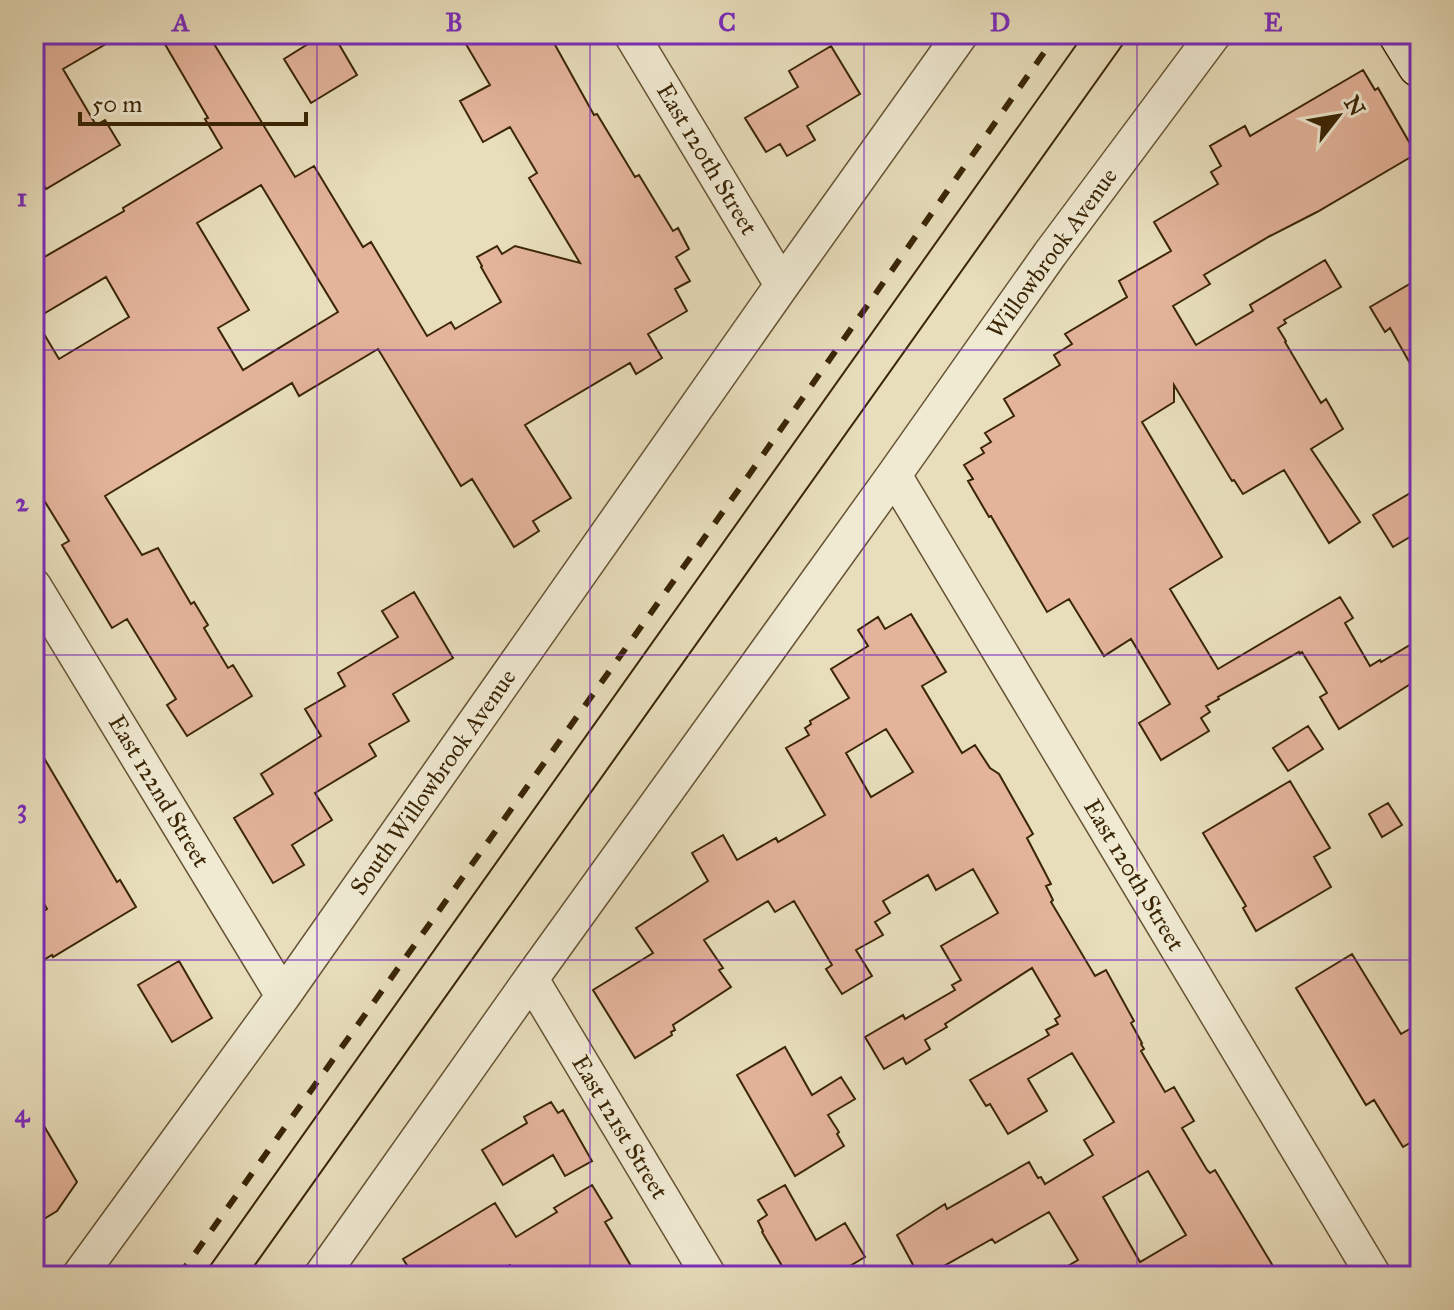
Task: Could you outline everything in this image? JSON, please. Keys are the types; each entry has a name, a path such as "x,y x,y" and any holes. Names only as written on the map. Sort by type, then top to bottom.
{"street":[{"name":"East 120th Street","path":"631,34 782,285"},
{"path":"782,285 961,34"},
{"name":"Willowbrook Avenue","path":"894,475 1050,254 1214,34"},
{"path":"1401,34 1420,65"},
{"name":"South Willowbrook Avenue","path":"79,1276 283,996 782,285"},
{"name":"East 120th Street","path":"894,475 1374,1276"},
{"path":"321,1276 894,475"},
{"name":"East 122nd Street","path":"34,586 283,996"},
{"name":"East 121st Street","path":"531,979 709,1276"}],"building":[{"path":"34,34 123,34 63,69 96,125 105,120 120,145 46,189 34,168"},
{"path":"159,34 208,34 295,177 314,166 363,247 371,242 427,336 451,322 455,329 501,302 477,257 497,246 502,254 515,246 580,263 529,178 537,173 510,127 483,142 460,101 490,85 460,34 549,34 594,115 597,114 635,177 639,175 673,231 678,228 689,249 676,257 690,281 675,289 687,311 648,334 662,358 636,374 630,363 525,425 571,498 533,521 539,531 514,547 472,479 461,486 378,349 299,396 292,383 105,496 142,555 158,548 191,604 194,602 208,625 204,628 228,668 233,665 252,696 187,736 167,705 176,699 127,619 112,628 62,545 69,541 42,497 34,502 34,263 124,211 123,208 222,148 205,119 208,118","holes":["261,185 338,312 243,370 218,328 249,310 197,223","106,277 129,317 59,359 35,319"]},
{"path":"324,34 333,34 357,75 311,103 284,59"},
{"path":"831,46 860,94 807,126 815,140 787,156 780,144 766,152 745,118 798,87 789,71"},
{"path":"1363,70 1375,90 1378,88 1416,154 1204,275 1210,284 1173,306 1196,345 1253,311 1250,305 1325,260 1341,287 1284,320 1286,323 1278,328 1321,403 1326,399 1343,429 1311,449 1360,522 1329,543 1284,470 1243,494 1174,385 1174,402 1142,422 1222,557 1170,589 1218,669 1340,597 1353,618 1345,623 1370,666 1420,639 1420,678 1339,729 1320,697 1327,693 1302,652 1299,652 1206,706 1210,712 1201,718 1209,731 1161,760 1139,723 1170,704 1131,639 1104,656 1069,599 1047,612 968,481 973,479 964,465 984,453 981,448 991,442 985,433 1014,416 1004,399 1060,365 1054,355 1072,344 1065,334 1127,297 1119,281 1171,251 1154,222 1218,184 1211,172 1221,166 1210,146 1245,126 1250,136"},
{"path":"1420,278 1420,381 1390,328 1385,332 1370,307"},
{"path":"1412,492 1420,504 1420,531 1393,547 1373,515"},
{"path":"414,592 453,658 393,694 409,721 369,744 376,756 315,793 332,820 292,845 304,865 273,883 234,818 273,794 261,774 321,736 305,709 345,686 338,673 398,637 382,611"},
{"path":"911,614 946,672 922,686 962,753 975,745 990,768 999,774 1033,834 1027,838 1051,884 1046,886 1053,900 1051,902 1095,976 1106,970 1134,1021 1131,1023 1144,1049 1141,1051 1165,1092 1174,1087 1194,1121 1182,1128 1207,1170 1210,1173 1215,1170 1279,1276 1051,1276 1078,1260 1049,1212 995,1243 992,1239 926,1276 919,1276 897,1235 945,1204 947,1209 1029,1162 1045,1184 1093,1155 1084,1140 1114,1122 1072,1053 1028,1079 1047,1111 1008,1134 990,1104 986,1106 970,1080 1049,1035 1046,1030 1058,1024 1055,1019 1060,1016 1032,968 945,1024 947,1027 925,1040 930,1049 906,1064 903,1058 884,1069 865,1037 903,1015 905,1019 955,990 952,985 961,980 941,946 998,913 973,869 936,890 928,875 883,901 890,913 875,922 883,935 856,950 872,976 842,994 826,969 832,965 794,901 775,912 768,901 704,940 723,968 719,970 731,987 673,1025 675,1030 671,1032 672,1035 635,1058 593,990 653,953 636,928 708,881 692,853 723,835 737,860 776,838 778,842 825,815 786,748 809,735 805,728 811,724 810,721 849,698 831,669 868,646 858,630 878,617 885,629","holes":["886,729 913,772 871,797 846,753","1148,1171 1186,1235 1140,1262 1103,1197"]},
{"path":"1308,726 1323,749 1288,771 1273,748"},
{"path":"34,741 117,882 120,880 136,907 34,966 34,917 47,909 34,887"},
{"path":"1290,781 1330,848 1314,857 1331,887 1256,931 1243,908 1246,906 1203,833"},
{"path":"1388,803 1402,825 1382,837 1369,814"},
{"path":"1352,954 1401,1034 1420,1023 1420,1137 1403,1147 1374,1100 1366,1105 1296,988"},
{"path":"179,961 212,1018 172,1042 138,985"},
{"path":"785,1047 812,1095 841,1077 855,1099 828,1115 844,1146 795,1176 737,1075"},
{"path":"551,1102 558,1113 563,1110 592,1161 565,1176 553,1155 503,1185 482,1150 527,1123 524,1117"},
{"path":"34,1109 77,1182 57,1211 34,1225"},
{"path":"592,1185 612,1218 605,1222 637,1276 517,1276 510,1265 492,1276 414,1276 403,1259 495,1203 516,1237 557,1212 554,1208"},
{"path":"785,1185 816,1240 845,1223 865,1257 833,1276 788,1276 758,1221 767,1215 758,1200"}],"tram line":[{"path":"203,1276 1084,34"},
{"path":"247,1276 1130,34"}],"railway":[{"path":"179,1276 744,482 1057,34"}]}
